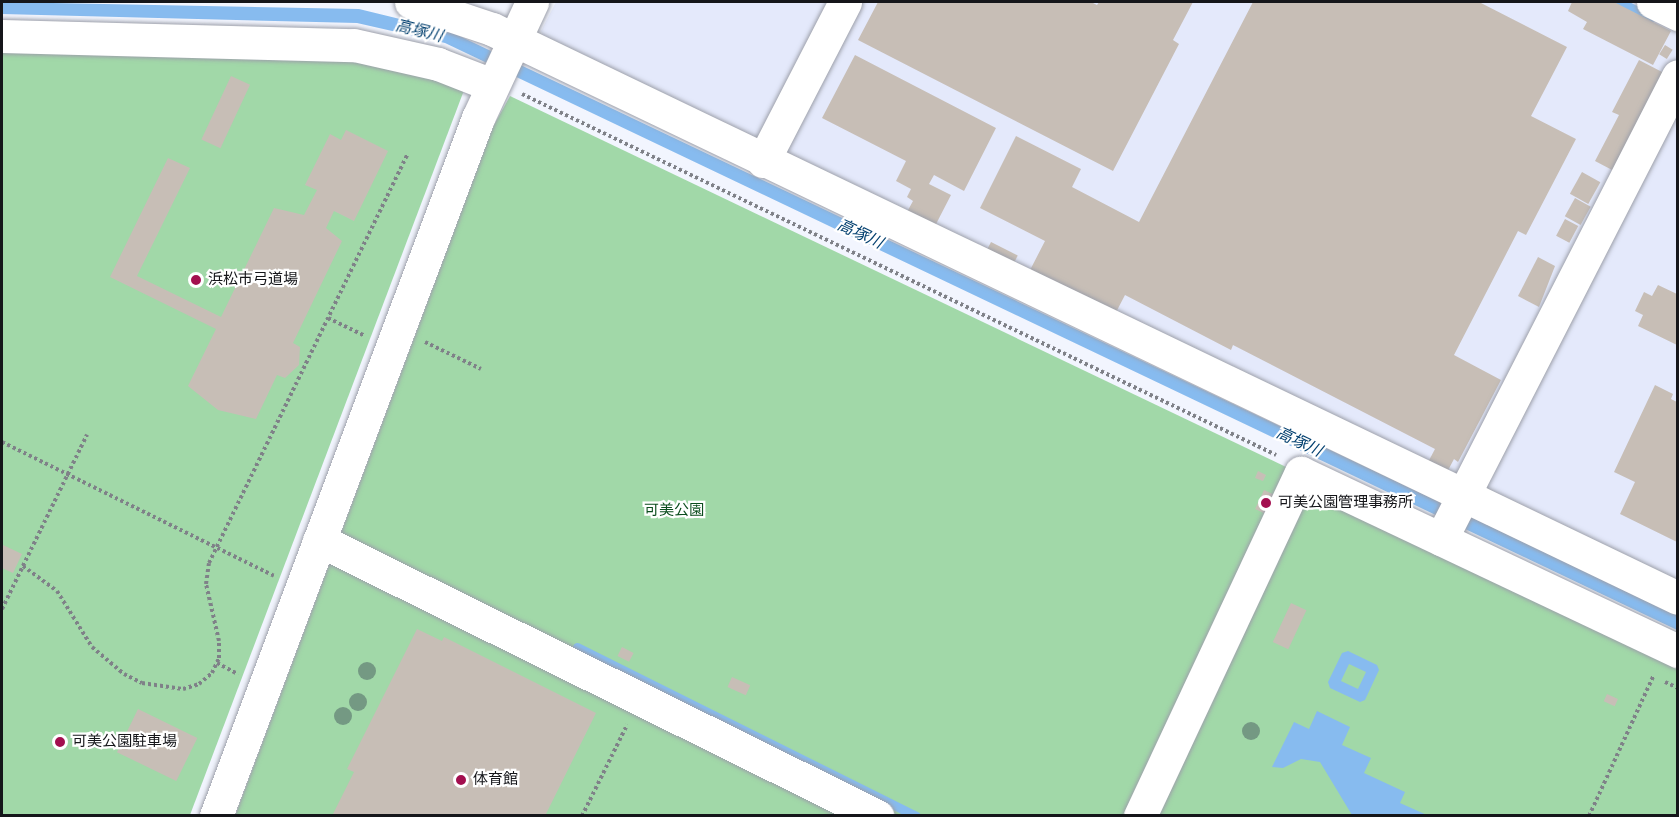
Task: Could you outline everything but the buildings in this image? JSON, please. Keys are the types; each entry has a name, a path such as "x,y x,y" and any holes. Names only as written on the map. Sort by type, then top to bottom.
{"street":[{"path":"411,2 511,37 763,161 1452,516 1677,651"},
{"path":"763,161 845,2"},
{"path":"1653,2 1677,14"},
{"path":"2,36 354,45 438,64 511,37"},
{"path":"216,816 511,37"},
{"path":"1452,516 1677,76"},
{"path":"1140,816 1301,472 1452,516 1677,598"},
{"path":"319,540 877,816"}],"path":[{"path":"511,37 511,89 1278,455 1301,472"},
{"path":"23,566 57,591 92,647 124,674 142,683 183,689 200,684 217,663 219,641 206,584 216,548 407,155"},
{"path":"328,318 373,340"},
{"path":"423,341 481,369"},
{"path":"2,609 87,435"},
{"path":"2,442 283,581"},
{"path":"217,663 246,678"},
{"path":"1589,816 1654,677"},
{"path":"582,816 641,698"}],"shaded area":[{"path":"556,2 1677,2 1677,590 548,48 541,31"}],"green space":[{"path":"2,45 312,51 466,85 190,815 2,816"},
{"name":"可美公園","path":"510,96 1284,466 1677,663 1677,815 235,816 494,125"}],"water":[{"name":"高塚川","path":"2,2 359,9 449,31 1677,615 1677,630 445,43 357,23 2,14"},
{"path":"1348,651 1377,665 1379,670 1365,700 1360,702 1330,688 1328,682 1342,653","holes":["1349,664 1366,672 1358,689 1341,681"]},
{"path":"1317,711 1350,727 1342,745 1371,758 1364,773 1405,792 1400,803 1427,815 1352,815 1320,762 1301,759 1283,768 1272,767 1294,722 1309,729"}],"waterway":[{"path":"1620,2 1650,17"},
{"path":"577,647 916,816"}],"place":[{"name":"浜松市弓道場","path":"196,280"},
{"name":"可美公園管理事務所","path":"1266,503"},
{"name":"可美公園駐車場","path":"60,742"},
{"name":"体育館","path":"461,780"}]}
